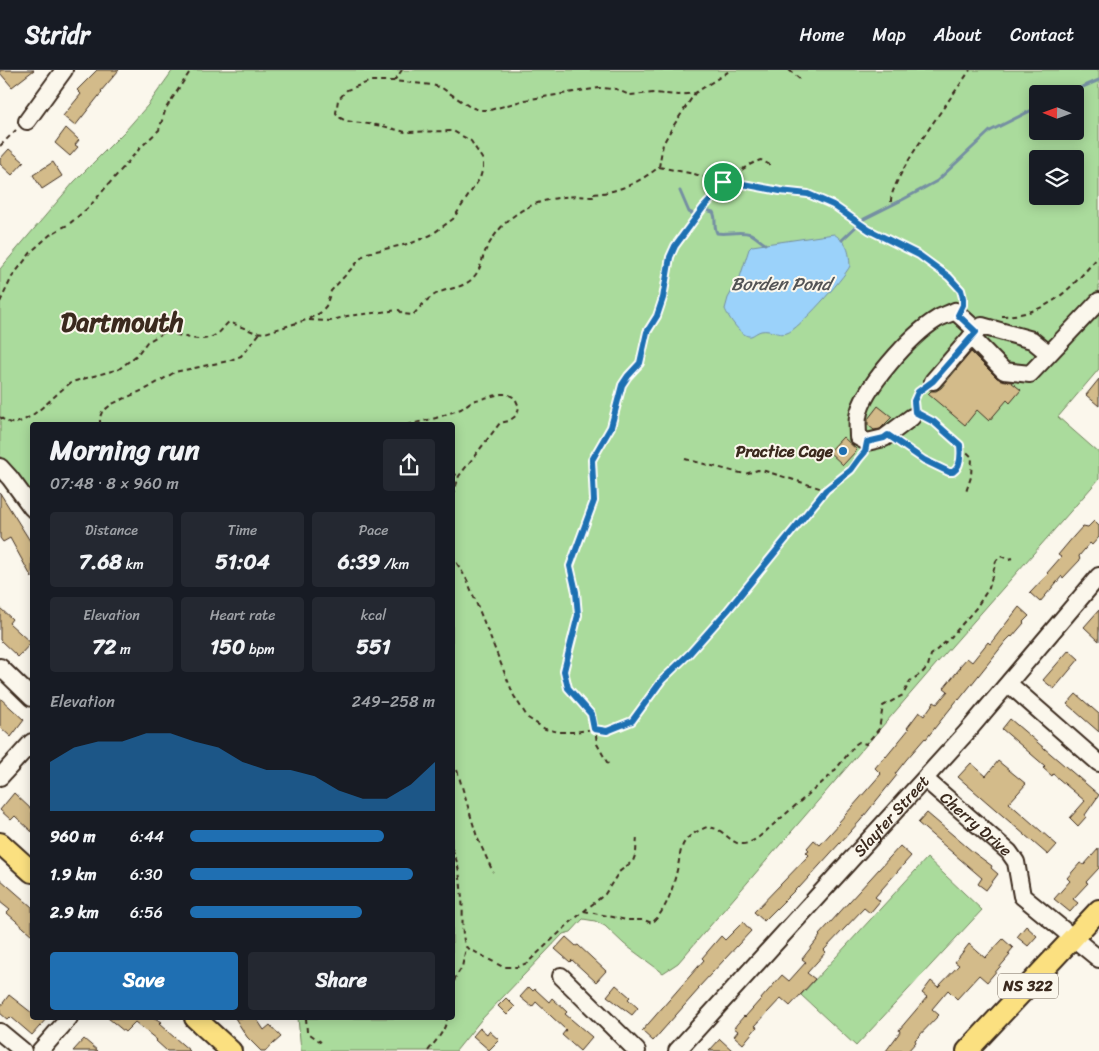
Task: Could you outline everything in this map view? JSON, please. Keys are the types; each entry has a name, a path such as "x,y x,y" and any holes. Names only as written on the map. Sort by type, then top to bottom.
{"main road":[{"path":"0,844 30,870"},
{"name":"NS 322","path":"967,1051 1099,910"},
{"path":"197,1020 231,1051"}],"street":[{"path":"27,121 64,70"},
{"path":"914,414 884,438 867,442 858,437 858,416 868,392 892,360 936,319 955,311 1004,371 1030,374 1099,300"},
{"path":"933,381 982,326 1032,340 1048,353"},
{"path":"0,467 30,505"},
{"name":"Slayter Street","path":"677,1051 925,779 1008,684 1028,658 1096,586"},
{"path":"0,668 30,696"},
{"path":"1008,684 1099,763"},
{"path":"0,777 30,744"},
{"name":"Cherry Drive","path":"925,779 1009,852 1016,862 1022,896 1099,959"},
{"path":"561,976 637,1051"},
{"path":"40,1051 67,1020"},
{"path":"0,1032 23,1051"}],"path":[{"path":"0,302 12,277 32,252 51,234 69,224 88,208 141,147 159,130 166,108 191,70"},
{"path":"394,81 402,70"},
{"path":"0,417 6,422 14,424 24,419 47,405 72,382 119,369 137,355 147,342 165,332 198,339 212,337 220,332 229,322 254,332 265,333 306,320 320,313 326,306 331,290 364,255 412,243 432,234 453,220 480,178 483,160 471,141 453,131 405,132 383,126 346,121 336,113 338,100 347,90 364,82 394,81 432,85 442,88 470,107 490,110 525,100 599,88 616,89 628,95 654,93 679,96 695,93 731,70"},
{"path":"789,70 801,80"},
{"path":"890,202 890,196 900,175 970,70"},
{"path":"660,167 663,144 695,93"},
{"path":"0,146 27,121"},
{"path":"306,320 330,321 347,316 383,313 390,310 399,310 403,314 413,315 435,295 466,284 482,265 488,244 506,222 521,210 551,199 574,196 593,197 592,194 601,194 635,183 660,167 723,182 748,165 761,160 770,165"},
{"path":"727,181 808,194 833,205 869,230 919,255 949,277 961,290 963,298 963,305 958,315"},
{"path":"608,764 597,744 591,714 568,688 564,677 565,665 578,615 576,592 571,572 571,560 594,501 592,460 611,427 622,385 640,363 647,332 657,316 663,298 670,257 675,246 703,208 720,190 723,182"},
{"path":"1000,316 1016,316 1047,306 1074,284 1099,256"},
{"path":"100,422 102,412 112,404 148,388 175,372 228,361 241,356 261,332"},
{"path":"933,381 924,386 915,397 914,414 934,422 972,456 971,477 966,492"},
{"path":"419,422 461,409 472,401 501,394 507,394 515,398 519,407 517,415 509,421 500,423 458,476 455,487"},
{"path":"888,435 924,460 949,472 953,472 958,467 960,445"},
{"path":"455,560 467,580 514,696 528,718 545,729 559,732 594,729 607,731 632,721 662,680 689,654 728,610 826,490 851,470 865,452 867,442"},
{"path":"686,458 745,474 758,470 765,471 826,490"},
{"path":"584,911 627,920 644,920 652,923 666,906 680,853 687,839 707,826 716,829 736,844 746,844 759,837 832,774 856,744 859,742 866,744 879,729 883,706 903,695 910,681 922,673 928,666 931,655 951,637 976,608 989,588 996,562 1000,556 1009,559 1013,558"},
{"path":"457,770 477,837 493,872"},
{"path":"466,947 503,967 522,966 605,894 619,872 633,861 636,853 637,835"},
{"path":"455,856 462,900 463,934 466,947 462,967 455,978"},
{"path":"306,1020 308,1032 321,1042"},
{"path":"428,1051 443,1034 447,1020"}],"green space":[{"path":"173,70 1099,70 1099,369 1058,417 1099,453 1099,479 678,963 663,973 624,944 605,926 595,921 583,919 571,932 563,934 481,1020 456,1051 301,1051 298,1020 455,1020 455,422 30,422 30,495 0,456 0,269 74,182 126,130 148,105"},
{"path":"927,858 982,910 856,1046 801,995"}],"water":[{"name":"Borden Pond","path":"834,234 847,248 850,266 820,303 793,330 781,334 760,331 747,336 732,322 725,309 728,298 740,277 749,249 752,246"}],"building":[{"path":"0,70 34,70 12,87 0,73"},
{"path":"97,70 119,70 75,126 63,116 81,94 77,90"},
{"path":"66,128 79,140 75,145 78,147 70,156 55,143"},
{"path":"9,149 24,162 12,175 0,164 0,159"},
{"path":"53,162 62,176 42,189 33,175"},
{"path":"971,352 997,378 1011,382 1021,390 1010,403 1007,400 989,421 977,410 965,425 928,394 941,388"},
{"path":"1099,379 1099,406 1086,395"},
{"path":"878,406 892,417 880,429 874,430 868,425 868,419"},
{"name":"Practice Cage","path":"843,437 857,450 843,465 829,452"},
{"path":"0,493 30,541 30,574 10,538 3,542 0,538"},
{"path":"1094,521 1099,526 1099,537 1092,545 1090,543 1079,556 1080,560 1063,578 1062,576 1040,602 1030,593 1048,574 1061,557 1058,555 1074,536 1083,526 1088,527"},
{"path":"1019,607 1029,616 1024,623 1006,641 959,700 906,760 895,774 897,775 860,821 799,888 764,921 754,912 809,855 806,852 809,850 807,848 814,840 820,845 881,774 875,768 909,729 907,728 919,712 924,716 934,702 937,704 948,691 944,688 959,667 967,658 972,662 988,642 990,644"},
{"path":"0,608 12,619 9,623 30,644 18,657 0,640"},
{"path":"1099,610 1099,641 1084,627"},
{"path":"1069,650 1079,659 1054,689 1043,680"},
{"path":"1076,694 1099,714 1099,732 1067,704"},
{"path":"0,698 24,720 11,737 0,727"},
{"path":"1010,719 1099,795 1085,815 1086,817 1078,826 1070,818 1085,801 1053,774 1052,776 1043,768 1045,766 1002,729"},
{"path":"998,761 1026,784 1009,803 1057,845 1048,855 958,777 971,763 986,776"},
{"path":"14,793 30,808 30,830 15,816 11,820 0,810"},
{"path":"927,813 992,866 991,868 998,874 986,890 978,884 982,878 918,823"},
{"path":"900,846 911,856 875,897 880,901 870,913 864,908 824,950 826,952 807,973 815,979 790,1006 781,998 755,1026 757,1027 743,1044 734,1036 738,1031 734,1028 737,1024 782,975 789,981 806,962 802,959 819,935"},
{"path":"1099,848 1099,868 1073,899 1078,903 1070,912 1054,899 1070,881 1067,878 1080,863 1084,865"},
{"path":"0,879 30,905 30,933 7,913 10,910 0,902"},
{"path":"743,922 751,931 698,988 653,1041 642,1031 704,960 702,958 721,936 725,940"},
{"path":"1026,926 1037,936 1028,946 1017,937"},
{"path":"566,937 576,946 578,945 606,971 596,982 572,960 570,962 555,949"},
{"path":"1003,939 1013,948 1008,954 1010,955 987,982 979,975 957,999 948,990 932,1009 939,1015 915,1040 916,1042 908,1051 886,1051 900,1032 899,1030 927,997 922,993 931,981 938,987 959,965 955,962 969,944 985,958"},
{"path":"616,985 630,997 628,999 638,1008 632,1015 607,996"},
{"path":"529,987 533,991 535,989 549,1002 552,998 567,1012 565,1014 592,1037 580,1051 562,1035 566,1030 536,1002 532,1007 520,997"},
{"path":"9,995 30,1011 30,1020 45,1020 32,1035 11,1017 8,1020 0,1013 0,1007"},
{"path":"506,998 515,1007 507,1015 498,1006"},
{"path":"110,1020 158,1020 161,1022 159,1024 190,1051 167,1051 135,1022 125,1032"},
{"path":"236,1020 257,1020 264,1030 270,1025 281,1037 265,1051 261,1051 247,1037"},
{"path":"480,1028 487,1034 489,1031 499,1040 489,1050 473,1036"},
{"path":"84,1039 98,1051 73,1051"},
{"path":"720,1039 733,1051 709,1051"}],"waterway":[{"path":"1084,86 1099,80"},
{"path":"842,240 864,219 937,181 990,131 1029,112"},
{"path":"680,191 689,212 696,215 706,210 713,212 717,233 747,233 765,244"}],"place":[{"name":"Practice Cage","path":"843,451"}],"district":[{"name":"Dartmouth","path":"122,322"}],"route":[{"path":"727,181 808,194 822,199 869,230 919,255 933,264 956,284 961,290 963,298 963,305 958,315 976,332 933,381 918,392 914,401 915,412 934,422 960,445 960,459 957,470 949,472 924,460 888,435 884,438 867,442 865,452 851,470 826,490 728,610 689,654 662,680 632,721 607,731 594,729 590,711 568,688 564,677 565,665 578,615 576,592 570,566 594,501 592,460 611,427 618,394 622,385 640,363 647,332 657,316 663,298 670,257 675,246 709,200 720,190 723,182 727,181"}]}
